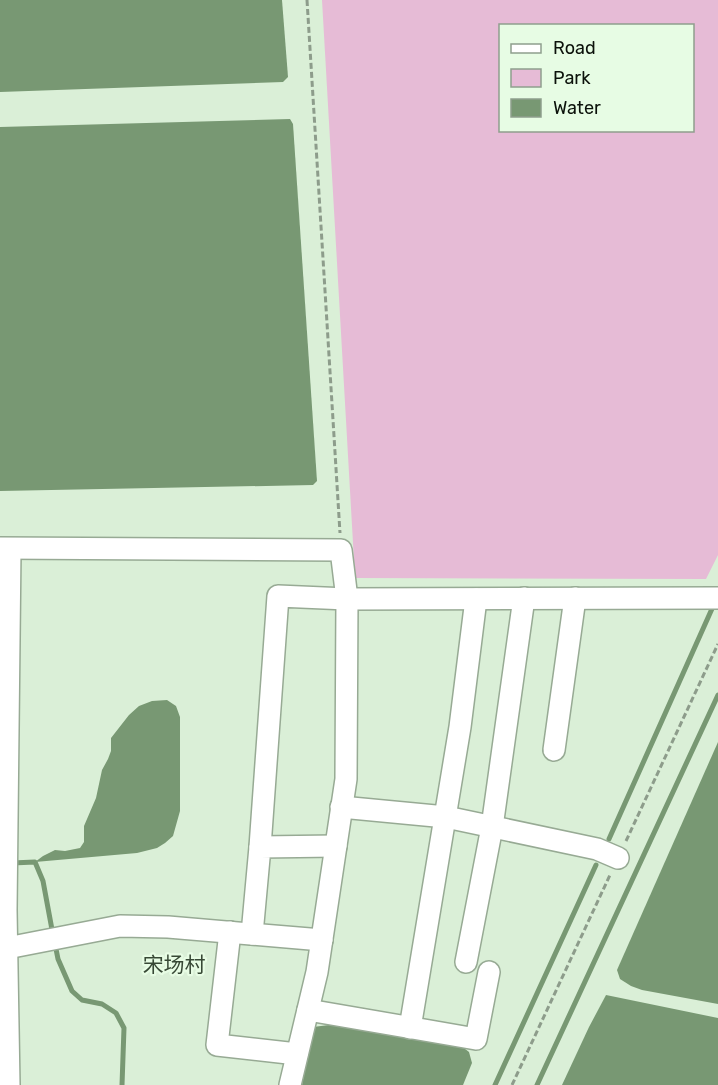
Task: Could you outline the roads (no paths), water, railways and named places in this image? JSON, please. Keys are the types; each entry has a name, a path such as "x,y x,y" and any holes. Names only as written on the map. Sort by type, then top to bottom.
{"street":[{"path":"9,1085 5,549 341,549 347,599 346,778 317,972 290,1085"},
{"path":"252,934 278,596 347,599 714,598"},
{"path":"466,962 492,827 524,598"},
{"path":"554,750 575,598"},
{"path":"410,1028 460,727 476,599"},
{"path":"341,807 446,817 597,849 618,858"},
{"path":"260,847 336,846"},
{"path":"7,948 120,926 168,927 322,940"},
{"path":"230,932 217,1045 297,1054"},
{"path":"308,1010 476,1039 489,972"}],"water":[{"path":"0,0 282,0 288,77 283,82 0,92"},
{"path":"290,119 293,124 317,481 313,485 0,491 0,127"},
{"path":"167,700 176,706 180,717 180,811 173,836 157,848 137,853 35,862 55,850 80,848 84,842 84,826 96,798 102,770 111,751 111,738 139,706 152,701"},
{"path":"718,742 718,1004 642,990 620,979 617,970"},
{"path":"606,995 718,1018 718,1085 562,1085"},
{"path":"329,1025 460,1045 469,1052 472,1063 463,1085 302,1085 313,1027"}],"waterway":[{"path":"609,839 715,602"},
{"path":"537,1085 718,695"},
{"path":"12,863 35,862 43,881 53,935"},
{"path":"495,1085 596,865"},
{"path":"55,944 58,959 72,991 82,1000 102,1004 116,1013 124,1028 122,1085"}],"district":[{"name":"宋场村","path":"174,965"}]}
